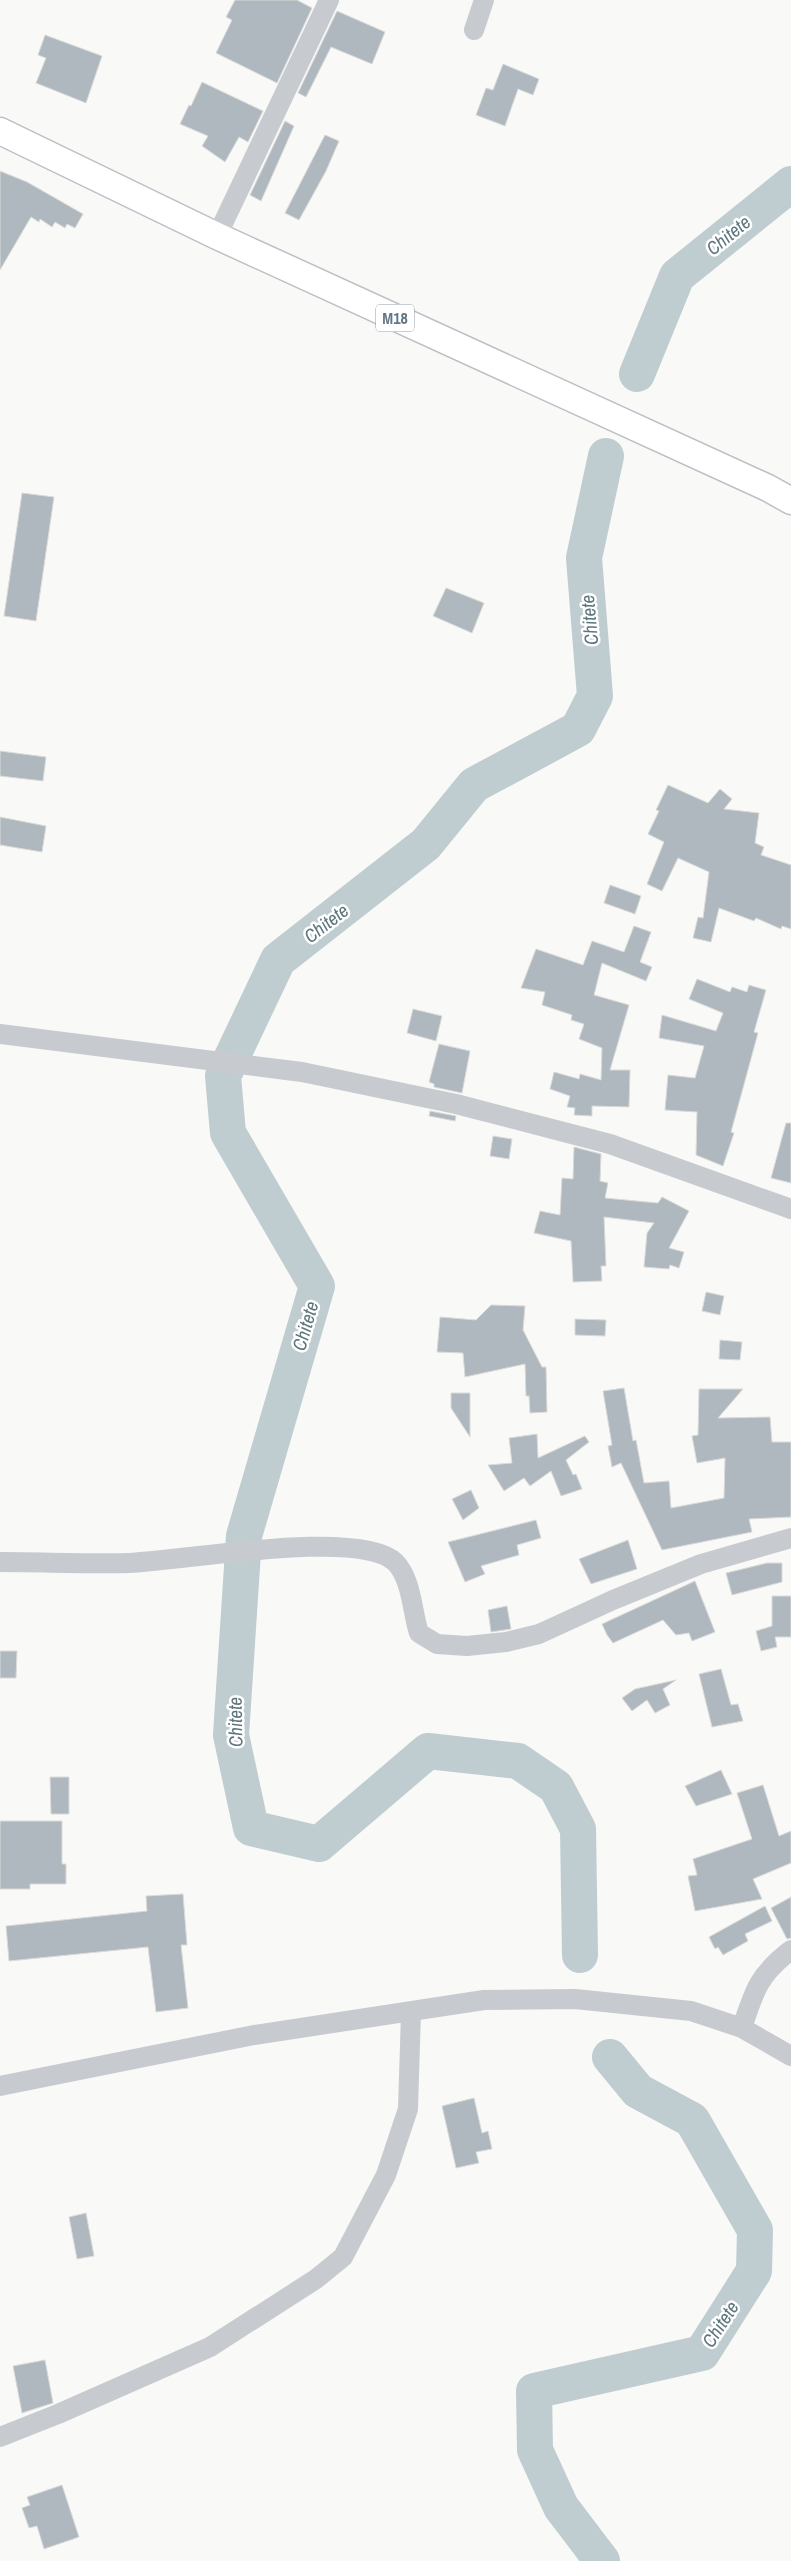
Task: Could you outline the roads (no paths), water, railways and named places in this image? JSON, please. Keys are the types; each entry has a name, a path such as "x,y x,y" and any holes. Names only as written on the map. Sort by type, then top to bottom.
{"main road":[{"name":"M18","path":"0,131 217,236 768,488 791,501"}],"street":[{"path":"217,236 329,0"},
{"path":"474,30 484,0"},
{"path":"0,1034 302,1072 456,1104 610,1144 791,1209"},
{"path":"0,1562 131,1563 309,1546 364,1549 394,1561 406,1577 419,1633 437,1644 467,1646 506,1642 539,1634 613,1600 701,1564 791,1538"},
{"path":"742,2028 755,1987 777,1960 791,1950"},
{"path":"0,2086 254,2034 411,2013 484,2000 575,1999 691,2011 742,2028 791,2056"},
{"path":"0,2437 58,2414 210,2346 316,2279 343,2257 386,2175 408,2109 411,2013"}],"waterway":[{"name":"Chitete","path":"637,374 677,276 791,184"},
{"name":"Chitete","path":"580,1955 578,1829 556,1787 518,1761 428,1751 319,1844 251,1828 231,1735 244,1536 317,1286 228,1133 223,1076 278,960 426,844 474,785 578,729 595,696 584,558 606,456"},
{"name":"Chitete","path":"602,2561 561,2507 535,2450 534,2391 702,2353 754,2271 755,2230 692,2120 638,2091 610,2057"}]}
